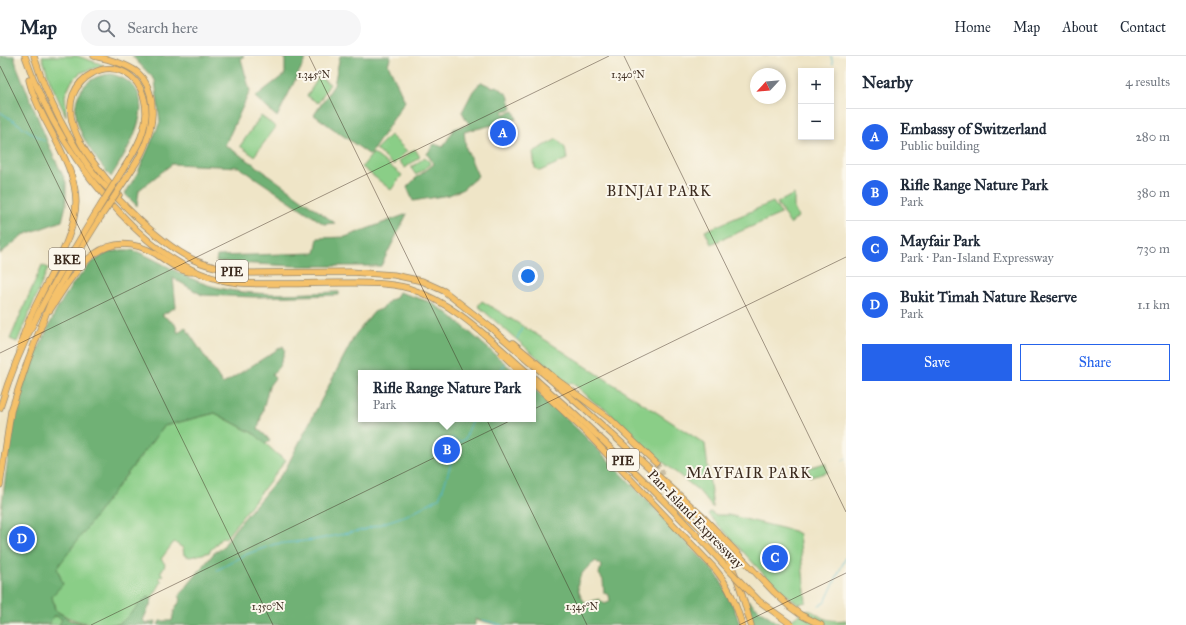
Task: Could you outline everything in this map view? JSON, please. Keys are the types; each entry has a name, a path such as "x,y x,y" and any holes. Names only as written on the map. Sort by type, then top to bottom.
{"highway":[{"name":"PIE","path":"25,56 34,82 49,115 70,151 101,193 137,232 182,265 196,272 214,278 240,283 365,282 391,284 417,291 440,301 470,322 525,370"},
{"path":"20,352 20,343 37,301 68,240 74,221 76,202 74,186 69,169 30,83 25,56"},
{"name":"Pan-Island Expressway","path":"34,56 55,109 76,146 96,176 150,230 171,246 194,260 232,271 250,273 365,273 394,275 422,282 444,291 490,327 583,408 689,504 790,607 801,615 821,625"},
{"path":"0,485 7,433 14,398 51,301 80,250 139,158 147,139 152,115 149,92 142,78 124,65 94,56"},
{"name":"BKE","path":"0,408 20,352 55,280 94,216 122,171 134,152 141,138 146,105 139,85 123,71 109,68 101,69 90,74 78,84 72,99 71,114 75,130 86,151 95,165 119,195 121,201"},
{"path":"46,315 51,310 68,282 82,264 98,251 112,245 128,244 141,246 185,271 196,272"},
{"path":"490,327 519,347 557,380 608,418 656,463"},
{"path":"484,335 518,370"},
{"name":"Pan-Island Expressway","path":"536,380 601,439 681,518 759,601 792,625"},
{"path":"536,386 588,434 715,569 725,582 734,598 742,625"},
{"path":"677,504 715,543 727,558 738,584 751,624"}],"green space":[{"path":"0,56 14,56 17,67 52,153 66,182 66,205 62,221 23,235 0,254"},
{"path":"42,56 77,56 104,65 80,73 72,81 65,95 66,116 50,81"},
{"path":"132,56 244,56 241,59 250,91 225,145 335,223 324,224 239,167 172,164 139,190 137,206 125,194 138,172 160,122 155,80"},
{"path":"285,56 307,56 277,117 255,97 285,74"},
{"path":"340,56 391,56 388,64 405,101 370,155 314,115 334,85"},
{"path":"111,74 128,82 138,92 141,105 139,120 134,135 111,177 89,148 78,124 76,112 77,100 82,89 95,78 102,75"},
{"path":"319,77 330,84 318,103 307,96"},
{"path":"481,82 492,87 497,86 508,95 512,109 503,111 504,114 514,111 517,119 464,132 466,148 478,176 463,189 449,195 413,201 407,187 434,164 427,154 434,144 443,147 454,129 469,124 462,112 473,91"},
{"path":"261,116 276,127 254,156 240,146"},
{"path":"390,135 407,151 393,165 376,149"},
{"path":"557,139 565,148 567,159 540,171 535,168 533,152"},
{"path":"415,149 420,157 405,168 399,161"},
{"path":"373,153 402,175 391,190 362,167"},
{"path":"425,157 431,164 416,175 411,168"},
{"path":"794,194 794,209 798,217 790,224 777,203"},
{"path":"773,202 781,214 711,244 705,231"},
{"path":"407,214 381,266 295,266 216,262 217,256 315,253 318,238 345,237"},
{"path":"122,250 138,252 190,278 224,289 240,292 273,294 339,292 339,295 255,297 202,295 173,278 176,307 162,315 175,324 178,333 185,327 223,384 283,346 285,350 280,365 272,375 275,378 269,386 258,429 270,441 265,444 256,435 215,413 164,426 57,568 63,584 52,596 55,610 70,620 88,625 59,625 62,619 54,615 49,624 0,625 0,518 15,413 26,375 57,309 72,285 91,263 107,253"},
{"path":"42,265 48,268 17,342 10,339"},
{"path":"399,292 430,302 449,314 513,370 358,370 358,422 536,422 536,391 603,455 715,572 723,585 740,625 497,625 475,619 475,625 158,625 160,621 172,621 174,611 181,599 179,596 214,553 223,547 235,529 285,470 355,335 374,312 383,308 390,300 396,298","holes":["596,561 601,566 599,574 603,580 604,593 609,595 610,601 605,604 599,599 586,603 579,592 578,582 585,570"]},
{"path":"482,301 547,341 705,444 713,508 699,491 628,434 606,409 595,403 573,383 568,384 478,306"},
{"path":"215,413 256,435 278,455 286,460 225,539 222,537 210,550 210,552 190,557 184,555 183,548 174,542 161,559 165,564 160,573 163,575 159,578 162,581 152,598 146,598 119,624 93,624 71,619 55,610 54,602 54,615 62,619 66,625 0,625 0,518 117,487 164,426"},
{"path":"825,463 828,472 811,477 808,468"},
{"name":"MAYFAIR PARK","path":"710,512 715,515 728,515 794,531 799,534 806,602 798,604 771,582 708,514"},
{"path":"147,597 152,598 143,620 146,624 156,621 155,625 100,625 119,624"},
{"path":"748,600 781,625 754,625 750,614"},
{"path":"806,610 829,620 846,620 846,624 784,625"}],"waterway":[{"path":"831,56 833,64"},
{"path":"0,112 44,141"},
{"path":"517,339 522,328"},
{"path":"501,370 506,362"},
{"path":"217,570 247,554 275,544 314,540 363,530 407,515 439,498 452,460 448,440 452,438 460,442 465,439 472,422"},
{"path":"843,461 846,458"},
{"path":"819,605 824,603 826,600 846,557"},
{"path":"482,620 502,625"}],"tunnel":[{"path":"656,463 661,470 668,490 677,504"}],"place":[{"name":"Embassy of Switzerland","path":"503,133"},
{"name":"Rifle Range Nature Park","path":"447,450"},
{"name":"Bukit Timah Nature Reserve","path":"22,539"},
{"name":"Mayfair Park","path":"775,558"}],"district":[{"name":"BINJAI PARK","path":"659,191"},
{"name":"MAYFAIR PARK","path":"749,473"}]}
